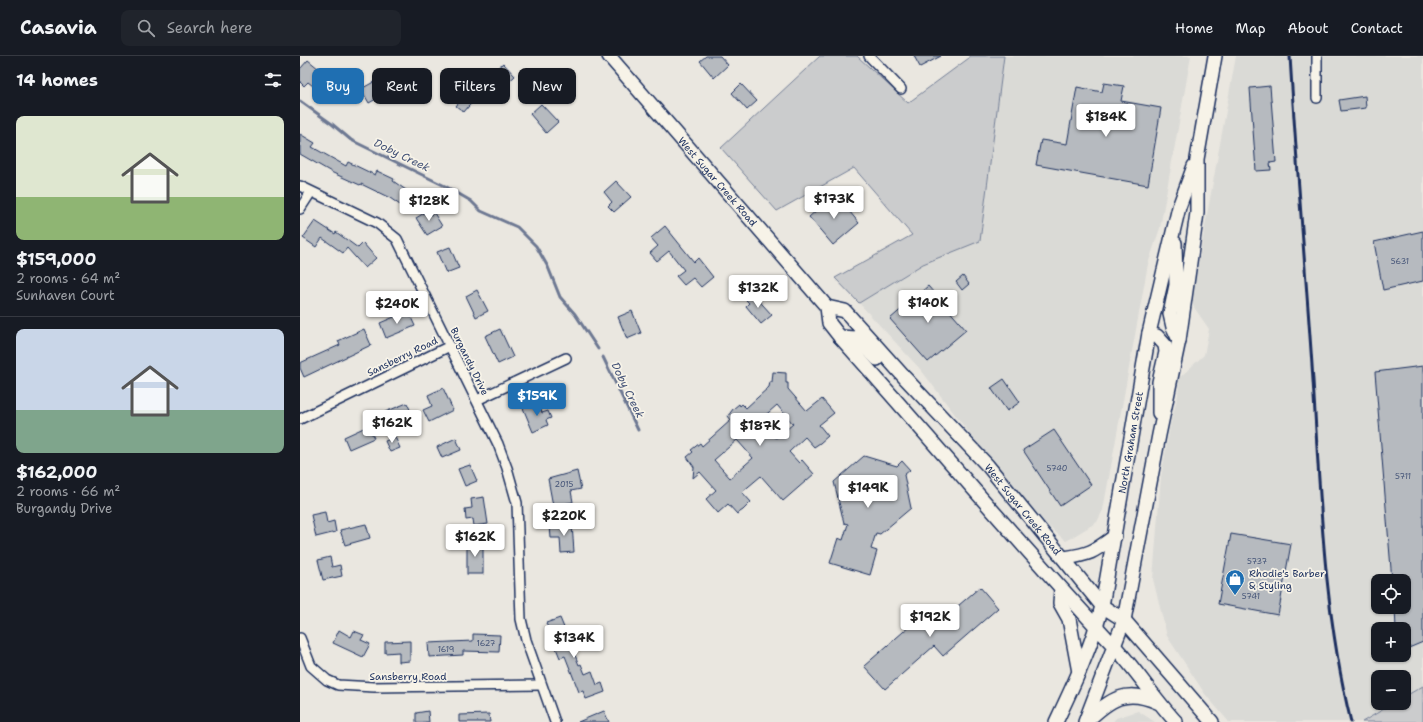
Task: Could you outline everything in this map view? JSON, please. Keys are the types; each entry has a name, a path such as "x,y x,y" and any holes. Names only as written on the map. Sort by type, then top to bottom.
{"main road":[{"name":"West Sugar Creek Road","path":"609,56 827,307 829,323 840,337 1061,589 1115,647 1132,667 1157,702 1176,722"},
{"name":"North Graham Street","path":"1056,722 1079,673 1096,628 1102,606 1149,333 1179,207 1197,159 1215,56"},
{"name":"North Graham Street","path":"1085,722 1115,647 1124,620 1159,435 1179,340 1198,213 1197,159"},
{"path":"1175,223 1176,285 1170,314 1172,327 1179,340"},
{"name":"West Sugar Creek Road","path":"827,307 845,310 905,378 988,466 1102,606 1124,620 1212,722"},
{"path":"1149,333 1157,336 1165,345 1166,352 1159,382 1159,435"},
{"path":"840,337 856,338 888,368 905,378"},
{"path":"1064,558 1086,555 1095,551 1115,536"},
{"path":"1061,589 1060,603 1069,619 1079,673"},
{"path":"1085,722 1100,709 1117,698 1134,695 1144,696 1157,702"}],"street":[{"path":"868,56 901,89"},
{"path":"1317,56 1317,98"},
{"name":"Burgandy Drive","path":"300,186 377,223 392,234 400,244 498,444 515,492 518,519 521,619 526,640 555,722"},
{"path":"300,209 311,192"},
{"name":"Sansberry Road","path":"300,419 450,346"},
{"path":"477,400 566,358"},
{"name":"Sansberry Road","path":"300,638 311,666 327,680 338,685 374,687 542,685"}],"shaded area":[{"path":"820,56 857,56 908,103 969,58 969,56 1004,56 980,241 923,264 859,303 835,278 912,235 854,168 777,211 721,148"},
{"path":"1004,56 1191,56 1160,228 1148,264 1103,510 1097,522 1066,541 1047,525 982,450 921,370 859,303 923,264 980,240"},
{"path":"1236,56 1423,56 1423,686 1411,693 1411,670 1371,670 1371,710 1382,710 1362,722 1229,722 1205,694 1167,636 1153,579 1161,476 1171,421 1178,395 1179,378 1204,355 1209,329 1191,303"},
{"path":"1423,686 1423,722 1362,722 1382,710 1411,710 1411,693"},
{"path":"1138,711 1155,722 1113,722 1116,718"}],"building":[{"path":"706,56 720,56 728,65 714,78 700,61"},
{"path":"914,56 941,56 920,67"},
{"path":"308,60 318,68 312,68 312,85 308,82 304,86 300,82 300,69"},
{"path":"503,63 508,68 497,68"},
{"path":"510,71 515,76 510,81"},
{"path":"372,83 372,101 369,103 364,94 364,87"},
{"path":"1104,83 1124,86 1121,101 1161,108 1148,185 1036,165 1041,140 1067,144 1077,87 1102,92"},
{"path":"741,84 757,101 747,110 732,93"},
{"path":"1270,86 1276,162 1270,163 1271,170 1256,171 1250,88"},
{"path":"1365,96 1366,108 1341,111 1339,100"},
{"path":"458,104 471,104 464,112 456,106"},
{"path":"541,104 558,122 546,133 530,114"},
{"path":"300,134 315,143 312,147 346,166 348,162 375,175 377,171 394,179 393,181 419,199 410,212 390,198 333,173 300,154"},
{"path":"616,181 631,197 614,212 608,206 612,202 604,192"},
{"path":"835,194 859,223 833,245 809,217"},
{"path":"429,210 431,215 434,213 442,226 427,235 416,218"},
{"path":"315,221 335,234 336,232 358,248 363,243 376,258 365,268 347,248 343,253 322,238 316,247 303,238"},
{"path":"665,226 694,262 698,258 713,277 701,287 693,278 684,285 676,276 684,270 669,251 657,261 650,253 658,246 651,238"},
{"path":"1423,231 1423,281 1383,290 1374,242"},
{"path":"450,247 459,268 446,273 437,252"},
{"path":"963,276 969,284 962,290 956,282"},
{"path":"928,286 966,330 928,362 890,319"},
{"path":"477,290 488,311 476,317 466,296"},
{"path":"753,294 772,315 761,324 746,306 749,303 746,300"},
{"path":"408,311 415,326 386,338 380,323"},
{"path":"632,311 641,333 627,339 618,317"},
{"path":"364,329 371,345 304,377 300,368 300,363 340,345 338,341"},
{"path":"500,329 513,357 498,364 485,336"},
{"path":"1423,366 1423,642 1411,647 1411,622 1396,622 1395,614 1411,614 1411,574 1391,574 1375,372"},
{"path":"773,372 786,373 786,383 788,383 788,389 807,411 822,399 834,413 819,425 828,436 820,443 814,447 805,437 789,452 799,463 802,460 814,474 783,501 761,476 742,492 751,502 743,510 737,514 728,504 718,513 706,499 716,490 700,472 693,478 694,467 687,457 693,452 691,450 700,443 702,446 731,420 728,416 733,409 739,404 740,406 742,404 746,408 769,387 770,382 772,382","holes":["777,405 793,424 776,438 760,420","737,440 753,458 730,478 714,460"]},
{"path":"1004,379 1020,402 1007,411 991,388"},
{"path":"443,388 453,410 429,422 423,410 432,406 428,395"},
{"path":"538,402 542,413 548,411 551,418 546,420 548,425 533,432 523,408"},
{"path":"407,403 412,414 399,419 402,426 392,430 385,412"},
{"path":"368,426 374,438 349,449 344,437"},
{"path":"1054,430 1091,485 1060,506 1023,450"},
{"path":"395,437 400,448 390,452 385,441"},
{"path":"456,438 461,450 442,458 437,447"},
{"path":"864,456 897,466 902,461 910,470 904,475 911,508 880,534 876,533 871,549 877,551 870,575 830,563 838,538 843,540 848,524 844,523 834,482"},
{"path":"470,465 477,481 465,486 458,469"},
{"path":"577,471 581,489 571,491 573,502 553,506 548,479"},
{"path":"484,497 488,524 474,526 473,519 466,520 465,509 472,508 471,499"},
{"path":"325,512 327,523 334,521 336,532 316,537 311,515"},
{"path":"366,524 370,538 345,545 340,530"},
{"path":"572,524 574,552 561,553 560,538 551,538 550,526"},
{"path":"1231,534 1291,544 1278,615 1218,604"},
{"path":"467,543 483,543 483,574 467,574"},
{"path":"330,557 332,567 340,565 342,576 323,580 318,560"},
{"path":"980,587 998,608 943,656 934,646 885,689 864,666 919,618 930,630"},
{"path":"560,618 567,635 578,630 581,638 570,643 579,665 581,664 585,674 592,671 597,685 602,683 605,692 586,699 583,691 579,692 565,656 560,658 546,623"},
{"path":"339,630 351,637 354,631 364,635 361,640 370,644 363,657 333,643"},
{"path":"473,634 500,635 499,652 463,651 463,655 429,657 428,643 473,641"},
{"path":"410,641 410,661 399,662 399,652 385,653 385,642"},
{"path":"428,711 429,722 416,722 416,713"},
{"path":"604,711 609,722 578,722"},
{"path":"489,714 490,722 459,722 459,715"}],"waterway":[{"name":"Doby Creek","path":"300,101 351,140 445,186 471,201 481,211 517,227 536,246 548,267 560,297 575,314 598,349"},
{"name":"Doby Creek","path":"603,357 638,430"}],"railway":[{"path":"1290,56 1320,499 1328,589 1341,678 1351,722"}],"place":[{"name":"Rhodie's Barber & Styling","path":"1235,596"}]}
